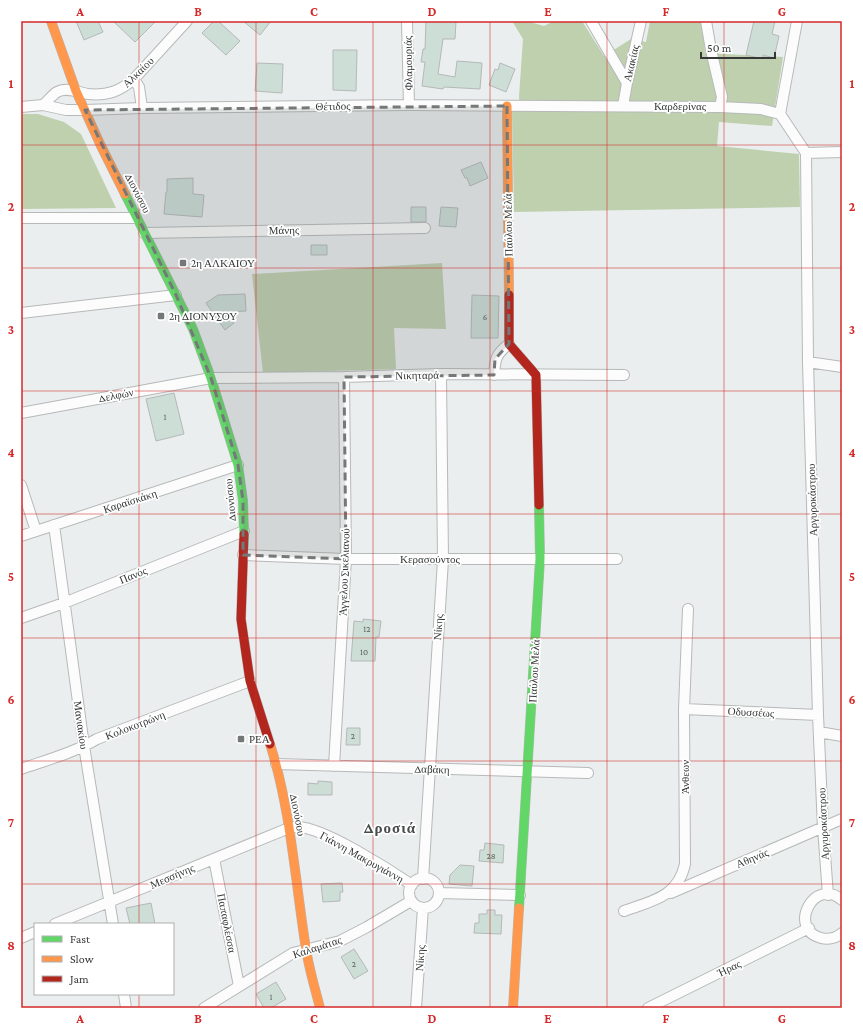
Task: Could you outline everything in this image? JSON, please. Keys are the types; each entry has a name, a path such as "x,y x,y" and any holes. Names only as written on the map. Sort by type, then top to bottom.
{"main road":[{"name":"Διονύσου","path":"51,21 76,91 101,146 193,329 211,378 238,466 243,501 244,531 241,619 250,681 276,764 289,828 306,951 320,1008"},
{"name":"Παύλου Μελά","path":"507,106 509,344"},
{"path":"509,344 536,375"},
{"name":"Παύλου Μελά","path":"513,1008 540,559 536,375"}],"street":[{"name":"Αλκαίου","path":"76,91 89,94 112,93 125,87 187,21"},
{"name":"Φλαμουριάς","path":"408,21 409,105"},
{"path":"591,21 627,82"},
{"name":"Ακακίας","path":"623,106 627,82 642,21"},
{"name":"Καρδερίνας","path":"623,106 720,107 722,97 706,21"},
{"path":"780,114 797,21"},
{"path":"134,79 139,87 142,108"},
{"path":"43,105 57,92 66,90 76,91"},
{"name":"Θέτιδος","path":"21,107 43,105 66,110 85,110 409,105 623,106"},
{"path":"720,107 761,109 780,114 806,153 842,152"},
{"name":"Αργυροκάστρου","path":"806,153 808,362 818,715 823,828 828,895"},
{"path":"21,218 136,218"},
{"name":"Μάνης","path":"144,232 425,228"},
{"path":"21,313 176,294"},
{"path":"494,375 495,359 509,344"},
{"path":"808,362 842,367"},
{"name":"Νικηταρά","path":"211,378 344,377 440,374 624,375"},
{"name":"Νίκης","path":"423,879 443,560 440,374"},
{"name":"Άγγελου Σικελιανού","path":"334,766 346,559 344,377"},
{"name":"Δελφών","path":"21,413 211,378"},
{"name":"Καραϊσκάκη","path":"21,536 238,466"},
{"path":"21,485 36,531"},
{"name":"Μανιακίου","path":"54,525 84,746 114,923"},
{"name":"Πανός","path":"21,618 64,603 244,531"},
{"name":"Κερασούντος","path":"243,555 346,559 617,559"},
{"name":"Άνθεων","path":"624,911 662,897 676,886 685,864 684,709 688,608"},
{"name":"Κολοκοτρώνη","path":"21,769 250,681"},
{"name":"Οδυσσέως","path":"684,709 818,715"},
{"path":"819,732 842,736"},
{"name":"Δαβάκη","path":"276,764 588,773"},
{"name":"Αθηνάς","path":"662,897 842,819"},
{"name":"Γιάννη Μακρυγιάννη","path":"289,828 299,827 311,829 335,839 412,885"},
{"name":"Μεσσήνης","path":"58,923 289,828"},
{"name":"Παπαφλέσσα","path":"214,859 239,986"},
{"path":"423,879 428,879 436,884 439,894 432,906 423,908 418,907 411,901 409,893 415,882 423,879"},
{"path":"439,894 520,895"},
{"path":"842,900 828,895 816,898 808,906 805,917 809,928 817,936 822,938 834,938 842,933"},
{"name":"Καλαμάτας","path":"204,1008 293,953 306,951 340,941 368,927 411,901"},
{"name":"Νίκης","path":"416,1008 423,908"},
{"name":"Ήρας","path":"648,1008 809,928"},
{"path":"21,938 34,932"},
{"path":"124,995 126,1008"}],"highlighted area":[{"path":"507,106 509,344 495,359 494,375 344,377 346,559 243,555 243,501 238,465 211,378 176,295 85,110"}],"green space":[{"path":"512,21 526,21 544,26 554,21 582,21 604,56 631,39 646,42 650,21 702,21 705,53 783,57 772,126 719,122 717,146 799,154 800,207 514,212 512,110 520,108 519,97 523,39"},
{"path":"21,114 38,114 64,122 81,134 116,208 21,209"},
{"path":"442,263 446,329 394,328 396,369 263,373 252,274"}],"building":[{"path":"76,21 98,21 103,32 84,40"},
{"path":"113,21 156,21 135,42"},
{"path":"214,21 218,21 240,41 226,55 202,33"},
{"path":"243,21 271,21 260,35"},
{"path":"426,21 456,21 455,39 443,39 438,74 455,77 457,61 482,63 480,89 444,87 443,89 422,86 425,62 421,62 423,49 425,49"},
{"path":"754,21 775,21 772,34 779,36 774,58 763,55 763,59 746,55"},
{"path":"333,50 357,50 356,91 333,90"},
{"path":"257,63 283,64 282,93 255,91"},
{"path":"500,63 515,69 506,92 489,85 495,69 498,70"},
{"path":"481,162 488,178 470,186 467,178 465,178 461,170"},
{"path":"193,178 193,194 204,195 202,217 164,214 167,179"},
{"path":"411,207 426,207 426,222 411,222"},
{"path":"441,207 458,208 456,227 439,226"},
{"path":"311,245 327,245 327,255 311,255"},
{"path":"245,294 246,311 227,312 234,323 225,330 206,303 218,295"},
{"path":"472,295 499,296 498,338 471,338"},
{"path":"174,393 184,434 156,441 146,399"},
{"path":"363,619 381,621 379,637 376,637 375,661 351,661 354,621 363,622"},
{"path":"347,728 360,728 360,745 346,745"},
{"path":"318,781 332,782 332,795 308,795 308,783 318,784"},
{"path":"485,843 504,845 503,863 479,861 480,850 484,850"},
{"path":"460,865 474,866 472,886 449,884 450,875"},
{"path":"342,883 343,892 340,892 340,901 323,902 321,884"},
{"path":"151,903 155,923 130,923 126,908"},
{"path":"487,910 495,910 495,915 502,915 501,934 474,933 475,923 479,923 479,914 487,914"},
{"path":"354,949 368,971 354,979 341,957"},
{"path":"276,982 286,999 271,1008 264,1008 256,994"}],"traffic: fast":[{"path":"125,194 193,329 211,378 238,465 243,501 244,534"},
{"path":"519,908 540,559 539,505"}],"traffic: slow":[{"path":"51,21 76,91 125,194"},
{"path":"507,106 509,295"},
{"path":"270,744 288,820 307,956 320,1008"},
{"path":"513,1008 519,908"}],"traffic: jam":[{"path":"509,295 509,344 536,375 539,505"},
{"path":"244,534 241,619 250,681 270,744"}],"place":[{"name":"2η ΑΛΚΑΙΟΥ","path":"183,263"},
{"name":"2η ΔΙΟΝΥΣΟΥ","path":"161,316"},
{"name":"ΡΕΑ","path":"241,739"}],"district":[{"name":"Δροσιά","path":"390,828"}]}
